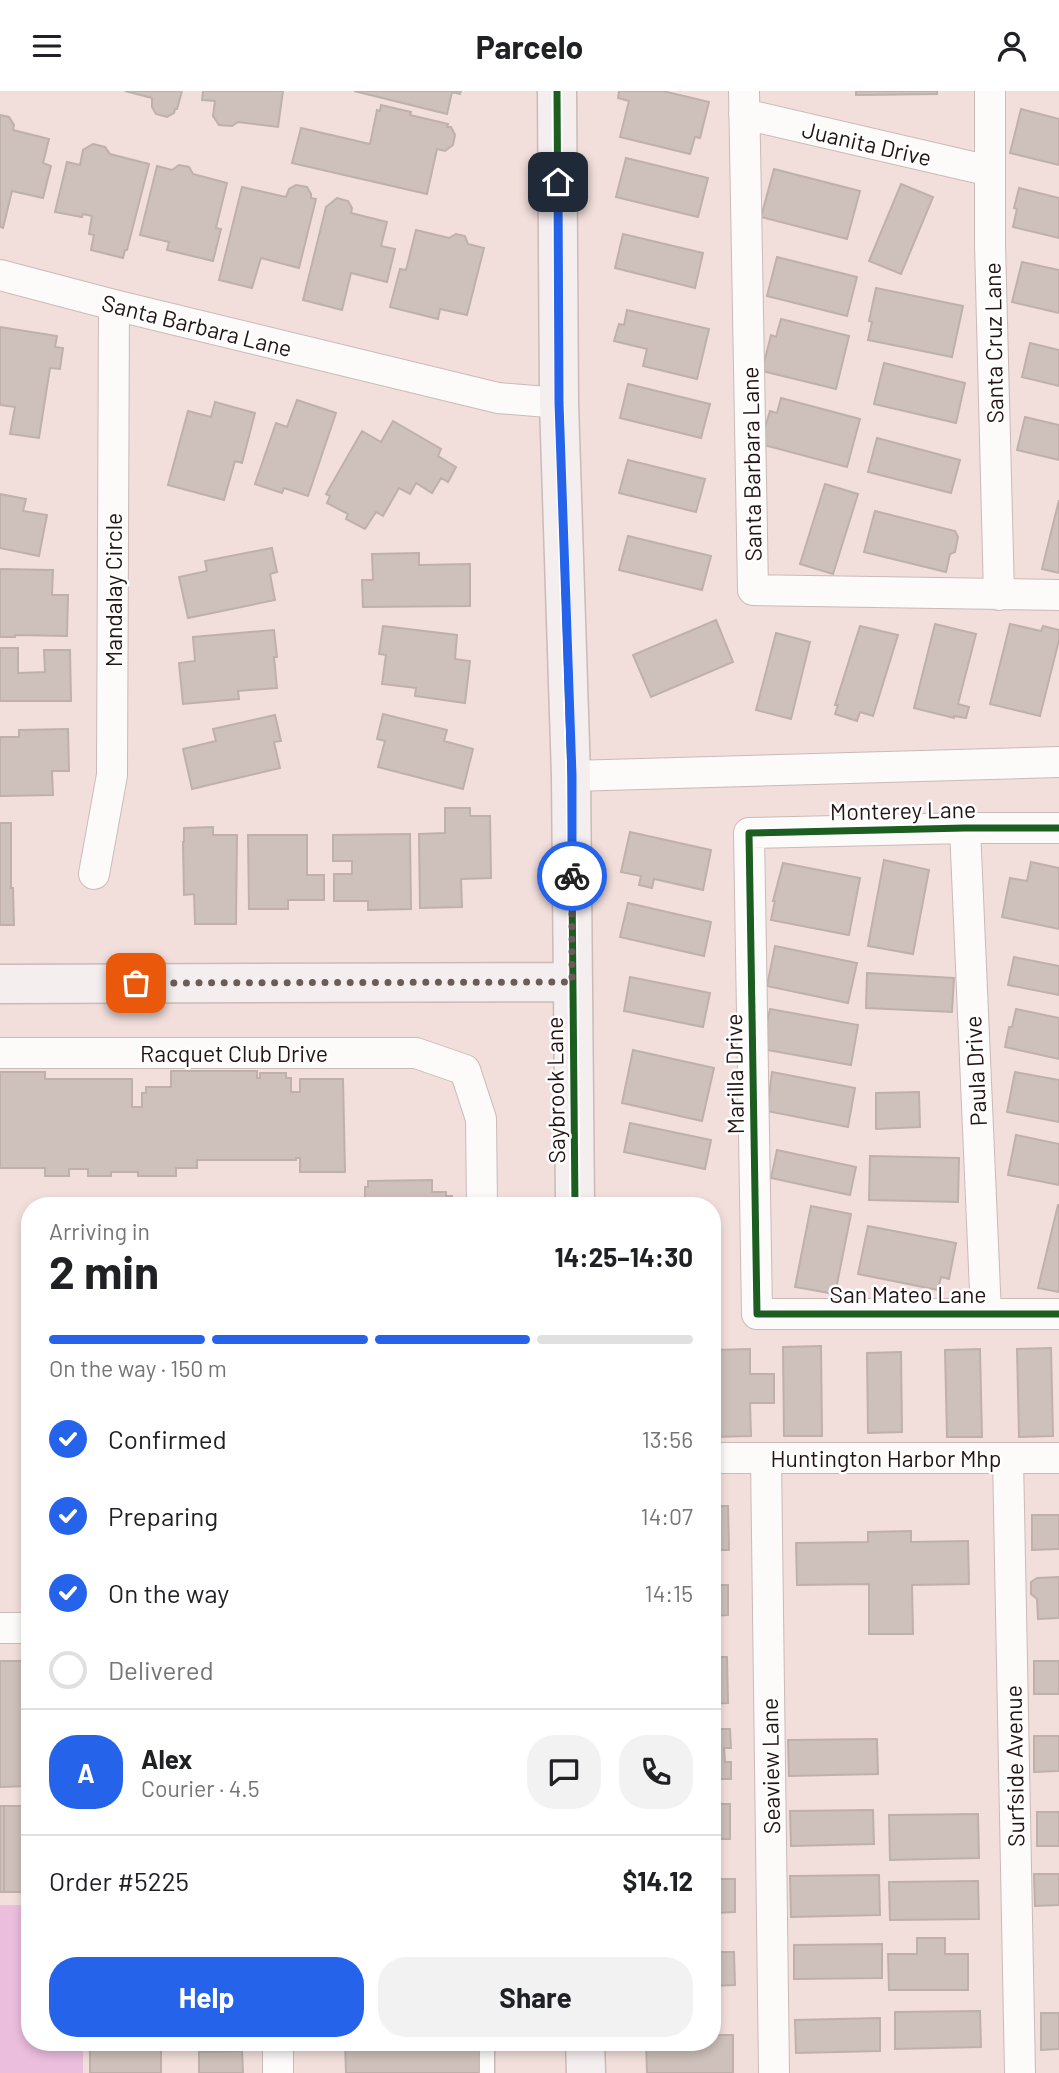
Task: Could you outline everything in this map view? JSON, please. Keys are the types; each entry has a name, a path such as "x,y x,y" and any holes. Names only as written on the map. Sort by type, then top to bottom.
{"main road":[{"name":"Saybrook Lane","path":"557,91 559,403 572,776 575,1197"},
{"path":"0,984 572,982"},
{"path":"585,2051 586,2073"}],"street":[{"name":"Santa Cruz Lane","path":"990,91 999,595"},
{"name":"Santa Barbara Lane","path":"744,103 753,590 999,595"},
{"name":"Juanita Drive","path":"744,103 990,171"},
{"name":"Santa Barbara Lane","path":"0,275 498,398 559,403"},
{"name":"Mandalay Circle","path":"94,874 112,775 114,305"},
{"path":"999,595 1059,595"},
{"name":"Monterey Lane","path":"572,776 1059,762"},
{"name":"Paula Drive","path":"965,828 986,1314"},
{"name":"Monterey Lane","path":"748,833 1059,828"},
{"name":"Marilla Drive","path":"748,833 757,1314"},
{"name":"Racquet Club Drive","path":"0,1053 416,1053 465,1070 481,1119 482,1197"},
{"name":"San Mateo Lane","path":"757,1314 1059,1314"},
{"name":"Huntington Harbor Mhp","path":"721,1458 1059,1458"},
{"name":"Seaview Lane","path":"766,1458 774,2073"},
{"name":"Surfside Avenue","path":"1008,1458 1020,2073"},
{"path":"0,1628 21,1628"},
{"path":"278,2051 278,2073"}],"lane":[{"path":"487,2051 487,2073"}],"shaded area":[{"path":"0,1905 21,1905 21,2051 83,2051 83,2073 0,2073"}],"building":[{"path":"125,91 182,91 177,109 167,117 156,114 152,107 152,98"},
{"path":"203,91 283,91 278,127 238,122 232,126 219,125 213,116 215,101 202,100"},
{"path":"354,91 461,91 460,94 452,92 447,114"},
{"path":"619,91 663,91 709,102 700,138 695,137 690,154 620,137 629,101 618,98"},
{"path":"856,91 937,91 937,94 856,95"},
{"path":"381,105 411,112 410,115 451,127 455,135 453,145 445,151 437,149 427,194 292,163 301,128 370,144 377,110 380,111"},
{"path":"1021,109 1059,119 1059,165 1010,153"},
{"path":"0,115 9,117 14,125 13,130 49,139 43,163 51,166 43,198 12,191 3,228 0,227"},
{"path":"93,144 105,147 110,154 149,164 123,258 91,250 94,235 89,234 92,216 55,212 67,162 80,165 83,150"},
{"path":"626,158 708,178 698,217 616,197"},
{"path":"179,165 189,167 193,174 227,183 216,228 221,229 213,261 167,250 169,242 140,235 157,166 172,170"},
{"path":"774,169 860,191 847,239 761,217"},
{"path":"901,184 933,197 901,274 869,261"},
{"path":"296,185 307,187 311,198 316,199 299,268 261,258 252,288 219,280 242,187 286,197 289,189"},
{"path":"1019,188 1059,198 1059,238 1013,227"},
{"path":"337,198 348,201 352,208 351,213 387,222 381,246 395,249 387,282 351,273 342,310 303,300 326,207"},
{"path":"416,230 449,238 456,234 465,236 468,244 484,248 467,315 440,309 438,319 390,307 400,269 406,270"},
{"path":"623,234 703,253 695,288 615,268"},
{"path":"777,257 857,277 847,316 767,296"},
{"path":"1022,262 1059,270 1059,313 1012,302"},
{"path":"876,288 963,306 952,357 868,340"},
{"path":"627,310 709,329 697,379 643,366 647,349 614,341 619,324 624,325"},
{"path":"781,319 849,336 836,389 762,371 771,335 776,337"},
{"path":"0,327 57,336 55,347 63,348 60,369 50,368 39,438 10,434 15,407 0,405"},
{"path":"1030,343 1059,350 1059,386 1022,377"},
{"path":"884,363 965,383 956,423 874,404"},
{"path":"628,384 710,404 701,438 620,418"},
{"path":"781,398 860,419 847,467 760,444 770,411 777,413"},
{"path":"297,400 336,413 308,496 284,488 282,493 255,484 276,423 287,427"},
{"path":"215,402 255,413 242,463 235,461 224,500 168,485 188,411 211,417"},
{"path":"1025,417 1059,425 1059,460 1017,450"},
{"path":"393,421 441,449 438,456 456,467 448,482 441,478 432,493 416,483 410,494 399,488 383,516 376,512 365,529 346,519 348,514 327,503 330,496 326,494 362,431 381,442"},
{"path":"877,438 960,460 951,493 868,472"},
{"path":"628,460 705,479 696,512 619,493"},
{"path":"825,484 858,494 833,574 800,564"},
{"path":"0,494 26,499 23,511 47,515 39,556 0,548"},
{"path":"1059,500 1059,573 1042,569"},
{"path":"875,511 955,531 958,537 955,552 950,554 946,572 864,552"},
{"path":"628,536 711,556 702,590 619,570"},
{"path":"272,548 277,572 270,574 275,600 188,618 179,577 207,571 205,561"},
{"path":"419,553 419,565 470,564 470,606 363,607 362,580 373,580 372,554"},
{"path":"0,569 53,570 52,595 68,595 67,636 0,637"},
{"path":"716,620 733,662 651,697 633,655"},
{"path":"935,624 976,634 958,704 969,707 966,718 954,718 914,708"},
{"path":"1010,624 1041,631 1043,626 1059,630 1059,640 1040,716 990,704"},
{"path":"383,626 457,635 455,659 470,661 465,703 415,696 416,688 382,684 386,655 379,654"},
{"path":"860,626 898,635 873,716 860,712 857,721 835,714 838,705 835,705"},
{"path":"274,630 277,688 238,691 239,699 183,704 179,663 195,661 193,637"},
{"path":"776,633 810,642 791,719 756,710"},
{"path":"0,648 18,648 18,673 45,672 44,650 70,650 71,701 0,701"},
{"path":"383,714 447,730 444,741 473,749 463,789 378,767 385,741 377,739"},
{"path":"275,715 281,741 274,742 280,768 192,789 183,749 216,741 213,729"},
{"path":"68,729 69,771 52,771 53,795 0,796 0,737 19,737 19,730"},
{"path":"445,808 470,808 470,816 490,816 491,878 461,879 462,907 420,908 419,834 445,833"},
{"path":"0,823 11,823 14,925 0,925"},
{"path":"213,827 213,835 237,835 236,924 195,924 194,894 184,895 184,828"},
{"path":"630,832 711,850 703,890 654,879 652,888 639,885 641,876 621,872"},
{"path":"410,834 411,909 368,910 368,901 334,901 334,874 352,874 352,861 333,861 333,835"},
{"path":"248,835 307,835 307,875 324,875 324,900 288,900 288,909 249,909"},
{"path":"884,860 929,870 913,954 868,946"},
{"path":"1031,862 1059,868 1059,929 1002,917 1010,878 1027,881"},
{"path":"783,863 860,878 849,935 771,920"},
{"path":"628,903 711,922 704,956 620,937"},
{"path":"775,946 857,963 848,1003 767,986"},
{"path":"1014,957 1059,966 1059,995 1008,985"},
{"path":"867,973 954,978 952,1012 866,1008"},
{"path":"630,977 710,993 703,1027 624,1011"},
{"path":"770,1009 858,1025 851,1065 762,1049"},
{"path":"1016,1009 1059,1018 1059,1059 1005,1047"},
{"path":"633,1050 714,1068 702,1121 622,1103"},
{"path":"171,1071 257,1071 257,1078 260,1078 260,1073 286,1073 286,1078 291,1078 291,1092 300,1092 300,1079 343,1079 345,1172 300,1172 300,1158 197,1160 197,1168 176,1168 176,1176 138,1176 138,1172 111,1172 111,1176 88,1176 88,1169 69,1169 69,1176 45,1176 45,1168 0,1168 0,1072 45,1072 45,1079 132,1079 132,1107 142,1107 142,1093 146,1093 146,1087 171,1087"},
{"path":"772,1072 855,1088 848,1127 767,1111"},
{"path":"1015,1072 1059,1080 1059,1122 1007,1112"},
{"path":"919,1092 920,1127 876,1129 876,1093"},
{"path":"630,1123 711,1140 705,1169 624,1152"},
{"path":"1016,1135 1059,1144 1059,1185 1008,1175"},
{"path":"777,1150 856,1167 850,1195 771,1178"},
{"path":"870,1156 959,1158 958,1202 869,1200"},
{"path":"432,1180 432,1192 446,1192 446,1196 452,1197 365,1197 368,1181"},
{"path":"1059,1205 1059,1292 1038,1288"},
{"path":"811,1206 851,1214 835,1294 795,1287"},
{"path":"868,1226 956,1243 949,1279 941,1277 938,1290 858,1274"},
{"path":"821,1346 822,1436 784,1436 783,1347"},
{"path":"1051,1348 1053,1436 1019,1437 1017,1349"},
{"path":"750,1349 750,1374 774,1374 774,1403 750,1403 751,1436 721,1437 721,1350"},
{"path":"980,1349 982,1437 947,1437 945,1350"},
{"path":"901,1352 902,1432 868,1433 867,1353"},
{"path":"721,1506 728,1506 729,1550 721,1550"},
{"path":"1032,1515 1059,1515 1059,1549 1032,1550"},
{"path":"911,1531 911,1542 968,1541 969,1584 912,1585 913,1634 869,1634 869,1584 797,1585 796,1543 868,1542 868,1532"},
{"path":"1059,1577 1059,1618 1038,1619 1037,1599 1031,1594 1031,1582 1037,1578"},
{"path":"721,1585 728,1585 728,1615 721,1615"},
{"path":"721,1657 727,1657 728,1703 721,1703"},
{"path":"0,1661 21,1661 21,1786 0,1787"},
{"path":"1034,1661 1059,1661 1059,1694 1034,1694"},
{"path":"721,1729 730,1729 731,1748 724,1748 725,1762 731,1762 731,1779 721,1779"},
{"path":"1034,1736 1059,1736 1059,1771 1034,1772"},
{"path":"877,1739 878,1774 789,1776 788,1740"},
{"path":"721,1804 730,1804 730,1839 721,1839"},
{"path":"0,1806 4,1806 4,1892 0,1892"},
{"path":"4,1806 21,1806 21,1892 4,1892"},
{"path":"873,1810 874,1844 791,1846 790,1811"},
{"path":"1037,1812 1059,1812 1059,1846 1037,1846"},
{"path":"978,1814 979,1858 890,1860 889,1815"},
{"path":"1034,1874 1059,1874 1059,1905 1035,1906"},
{"path":"879,1875 880,1915 791,1917 790,1876"},
{"path":"721,1879 735,1879 735,1912 721,1913"},
{"path":"978,1881 979,1919 890,1920 889,1882"},
{"path":"917,1938 945,1938 945,1954 968,1954 968,1990 889,1990 888,1954 917,1954"},
{"path":"882,1944 882,1978 794,1979 794,1945"},
{"path":"721,1952 734,1952 735,1985 721,1986"},
{"path":"980,2011 981,2047 895,2049 895,2012"},
{"path":"1041,2013 1059,2013 1059,2049 1041,2050"},
{"path":"880,2018 880,2051 796,2053 795,2020"},
{"path":"721,2035 733,2035 733,2073 647,2073 646,2051 721,2051"},
{"path":"90,2051 161,2051 161,2073 90,2073"},
{"path":"242,2051 243,2073 199,2073 199,2052"},
{"path":"345,2051 481,2051 482,2073 346,2073"}],"cycle path":[{"path":"557,91 559,403 571,776 575,1197"},
{"path":"1059,828 749,833 757,1314 1059,1314"}],"way so far":[{"path":"136,983 572,982 572,876"}],"route":[{"path":"558,182 559,403 572,776 572,876"}]}
